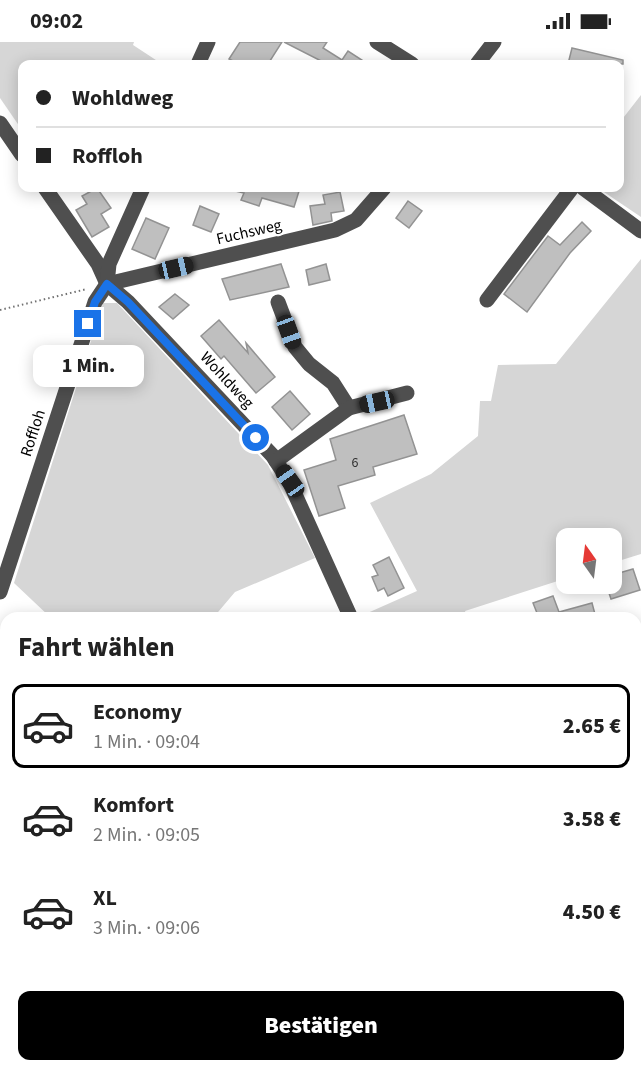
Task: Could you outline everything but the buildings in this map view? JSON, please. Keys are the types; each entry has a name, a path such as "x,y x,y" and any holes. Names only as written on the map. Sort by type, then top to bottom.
{"street":[{"path":"200,60 208,42"},
{"path":"377,42 406,60"},
{"path":"480,60 494,42"},
{"path":"0,123 18,149"},
{"name":"Wohldweg","path":"48,192 98,264 107,284 128,302 276,461 290,481 348,612"},
{"name":"Roffloh","path":"0,592 95,302 107,284 109,264 141,192"},
{"name":"Fuchsweg","path":"107,284 335,230 356,220 380,192"},
{"path":"487,300 569,192"},
{"path":"588,192 641,231"},
{"path":"278,302 295,347 309,363 333,383 348,408"},
{"path":"276,461 348,408 407,393"}],"path":[{"path":"0,310 107,284"}],"shaded area":[{"path":"0,42 134,42 133,45 156,60 18,60 18,124 0,98"},
{"path":"641,95 641,217 604,192 624,192 624,117"},
{"path":"641,259 641,554 622,560 622,528 556,528 556,582 465,612 370,612 417,591 370,503 431,474 478,436 480,401 491,401 498,365 556,364"},
{"path":"103,303 117,303 268,465 315,558 235,592 218,612 45,612 14,583"}],"route":[{"path":"88,324 95,302 107,284 128,302 256,438"}]}
